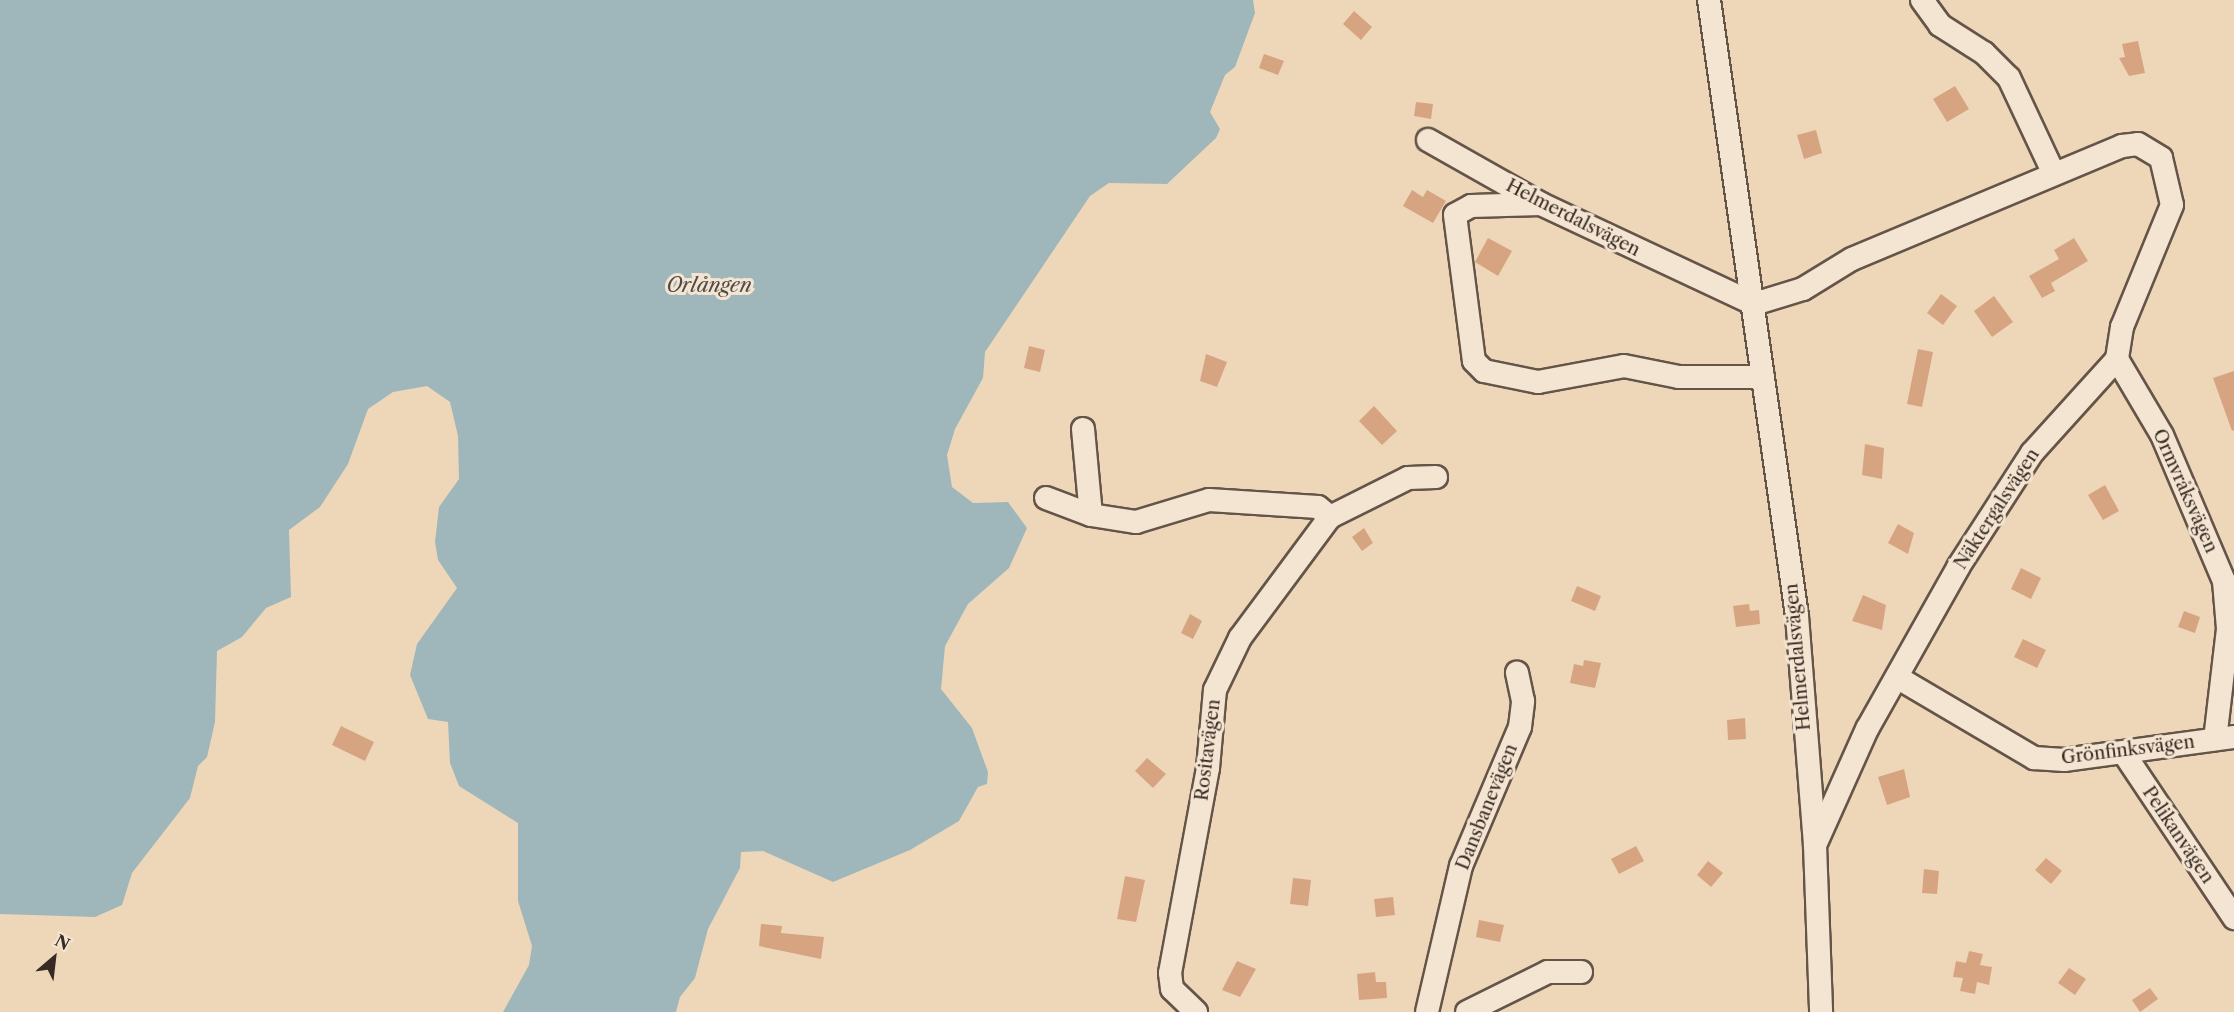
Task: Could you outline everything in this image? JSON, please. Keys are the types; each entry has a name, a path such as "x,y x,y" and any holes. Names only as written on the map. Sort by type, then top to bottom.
{"street":[{"name":"Helmerdalsvägen","path":"1709,0 1797,616 1815,845 1821,1012"},
{"path":"1922,0 1940,25 1984,53 2009,78 2053,172"},
{"name":"Helmerdalsvägen","path":"1428,140 1541,204 1754,304"},
{"path":"1754,304 1803,289 1852,259 2053,172 2138,144 2151,149 2166,169 2172,205 2167,224 2122,327 2117,360"},
{"path":"1541,204 1471,206 1455,215 1474,361 1484,371 1538,382 1624,366 1679,377 1763,377"},
{"name":"Näktergalsvägen","path":"1815,845 1867,729 1900,679 1959,567 2032,453 2117,360"},
{"name":"Ormvråksvägen","path":"2117,360 2162,435 2224,581 2228,628 2224,738"},
{"path":"1083,429 1091,515"},
{"name":"Rositavägen","path":"1196,1012 1172,989 1170,973 1208,768 1215,690 1240,638 1329,518 1408,478 1437,477"},
{"path":"1046,498 1091,515 1136,522 1209,500 1318,507 1329,518"},
{"name":"Dansbanevägen","path":"1427,1012 1461,866 1520,727 1523,701 1517,673"},
{"name":"Grönfinksvägen","path":"1900,679 2023,756 2064,759 2224,738"},
{"name":"Pelikanvägen","path":"2123,753 2234,918"},
{"path":"1467,1012 1548,972 1581,972"}],"water":[{"name":"Orlången","path":"0,0 1253,0 1255,13 1235,67 1225,75 1210,112 1220,129 1216,138 1167,184 1109,183 1090,196 985,352 983,378 955,429 947,455 952,487 973,503 1008,502 1027,528 1009,568 968,604 945,646 941,689 972,728 988,772 987,784 978,787 959,821 910,850 833,882 763,851 741,852 740,868 708,929 695,978 680,997 676,1012 503,1012 529,965 532,946 518,901 518,823 459,786 450,763 448,722 428,719 410,675 417,644 457,588 438,560 435,542 439,507 459,479 458,436 450,402 427,386 393,392 368,409 348,464 320,507 289,530 291,597 266,608 242,637 217,651 215,722 207,757 198,766 190,798 132,873 122,905 95,917 0,914"}],"building":[{"path":"1354,11 1372,27 1361,40 1343,24"},
{"path":"2138,41 2145,73 2129,76 2119,58 2125,57 2122,44"},
{"path":"1264,54 1284,61 1278,75 1259,68"},
{"path":"1955,86 1969,109 1947,122 1933,99"},
{"path":"1416,102 1433,104 1431,119 1414,116"},
{"path":"1816,130 1822,153 1804,159 1797,135"},
{"path":"1412,190 1423,197 1427,190 1446,201 1433,223 1403,206"},
{"path":"1488,238 1512,251 1498,276 1475,262"},
{"path":"2074,238 2088,261 2051,283 2055,291 2042,298 2029,276 2059,259 2054,250"},
{"path":"1941,294 1957,306 1943,325 1927,313"},
{"path":"1994,296 2013,322 1992,337 1974,311"},
{"path":"1029,346 1045,350 1040,372 1024,368"},
{"path":"1918,349 1933,352 1922,407 1907,404"},
{"path":"1206,354 1227,362 1217,387 1200,381"},
{"path":"2234,371 2234,430 2232,431 2213,378"},
{"path":"1374,406 1397,431 1382,445 1359,421"},
{"path":"1865,444 1884,448 1882,479 1862,475"},
{"path":"2105,485 2119,511 2103,520 2088,495"},
{"path":"1898,524 1914,533 1908,554 1888,543"},
{"path":"1364,528 1373,543 1362,551 1352,537"},
{"path":"2021,568 2041,578 2031,599 2011,589"},
{"path":"1577,586 1601,596 1595,611 1571,601"},
{"path":"1863,595 1886,605 1882,630 1852,621"},
{"path":"1749,604 1750,611 1759,610 1760,624 1736,627 1733,606"},
{"path":"2184,611 2200,617 2195,633 2178,627"},
{"path":"1190,614 1202,621 1193,639 1181,633"},
{"path":"2023,639 2046,650 2037,668 2014,657"},
{"path":"1584,660 1601,663 1595,688 1570,683 1574,664 1583,666"},
{"path":"1745,718 1746,739 1728,740 1727,720"},
{"path":"341,726 374,742 365,761 332,745"},
{"path":"1147,758 1166,774 1153,788 1135,771"},
{"path":"1904,769 1910,797 1887,805 1878,777"},
{"path":"1636,846 1644,861 1619,874 1611,859"},
{"path":"2046,858 2062,871 2051,884 2035,870"},
{"path":"1708,861 1723,873 1711,887 1697,875"},
{"path":"1924,869 1939,871 1937,894 1922,893"},
{"path":"1125,876 1145,880 1136,922 1117,919"},
{"path":"1293,878 1311,880 1308,906 1290,904"},
{"path":"1393,897 1395,915 1376,917 1374,899"},
{"path":"1479,920 1504,925 1500,942 1476,937"},
{"path":"761,924 782,926 781,933 824,937 821,959 759,946"},
{"path":"1969,951 1983,954 1980,965 1992,967 1989,985 1977,982 1975,994 1960,991 1963,978 1953,977 1956,961 1966,963"},
{"path":"1237,961 1256,969 1240,997 1222,990"},
{"path":"2069,968 2086,979 2075,995 2058,983"},
{"path":"1375,972 1376,982 1386,982 1387,998 1359,1000 1357,974"},
{"path":"2150,988 2158,999 2140,1012 2132,1000"}]}
